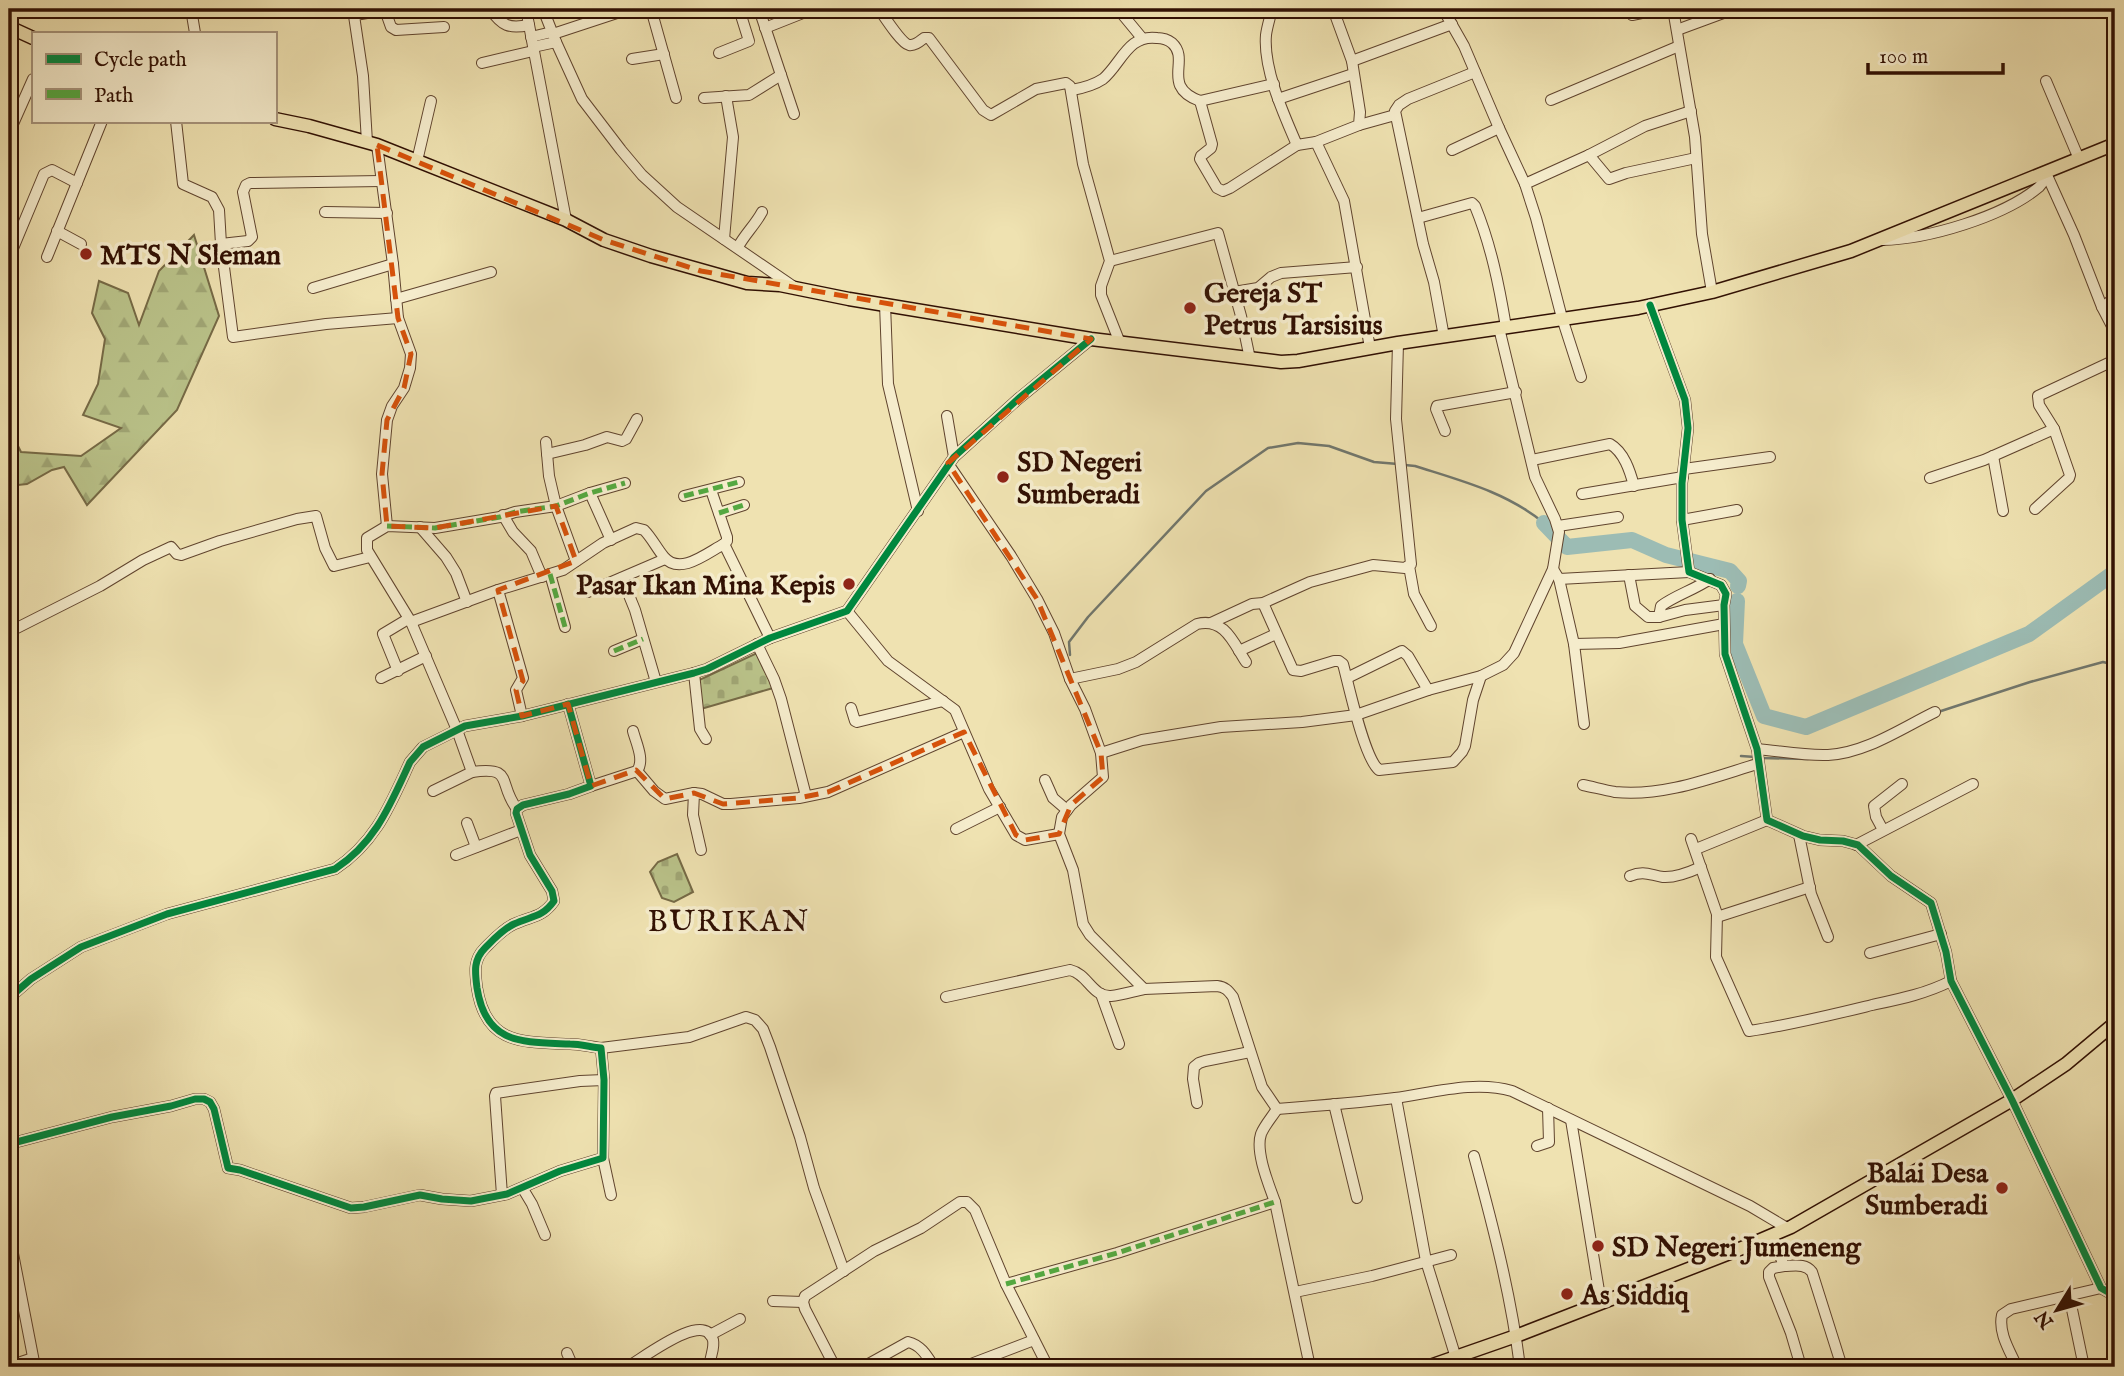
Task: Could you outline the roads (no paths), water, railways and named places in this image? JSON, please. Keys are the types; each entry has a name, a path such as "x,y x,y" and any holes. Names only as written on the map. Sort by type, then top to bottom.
{"main road":[{"path":"9,27 32,38"},
{"path":"276,119 372,143 566,220 604,240 651,257 747,283 1091,339 1250,359 1298,361 1650,305 1712,292 1878,240 2115,144"},
{"path":"1427,1367 1516,1336 1787,1228 2012,1100 2066,1064 2115,1023"}],"street":[{"path":"191,9 195,32"},
{"path":"490,9 511,27 529,25"},
{"path":"526,9 566,220"},
{"path":"543,9 582,99 642,175 677,207 796,289"},
{"path":"482,63 629,9"},
{"path":"652,9 676,98"},
{"path":"739,9 749,41"},
{"path":"759,9 794,114"},
{"path":"719,53 813,9"},
{"path":"879,9 910,46 924,37 929,38 983,110 991,115 1037,89 1066,83 1072,90 1083,164 1110,261 1100,290 1120,343"},
{"path":"1118,9 1142,38"},
{"path":"1272,9 1266,44 1278,99 1297,145"},
{"path":"1333,9 1352,61 1360,112 1359,125"},
{"path":"1443,9 1464,46 1525,184 1581,377"},
{"path":"1632,15 1661,9"},
{"path":"1673,9 1691,111 1702,234 1712,292"},
{"path":"1677,30 1719,12 1734,9"},
{"path":"387,526 382,474 387,420 404,388 411,354 398,318 387,213 372,143 354,12 385,10 391,27 396,30 444,27"},
{"path":"1352,61 1452,24"},
{"path":"1072,90 1098,82 1123,54 1142,38 1153,37 1168,40 1179,52 1180,88 1189,97 1200,101 1274,84"},
{"path":"1551,100 1679,46"},
{"path":"632,60 664,54"},
{"path":"1444,337 1395,115 1396,108 1408,99 1475,72"},
{"path":"1278,99 1353,74"},
{"path":"704,98 749,95 781,75"},
{"path":"9,134 32,81"},
{"path":"2046,81 2079,159"},
{"path":"724,239 733,137 726,96"},
{"path":"417,161 431,101"},
{"path":"1200,101 1212,144 1200,159 1217,188 1223,191 1297,145 1316,142 1359,125 1395,115"},
{"path":"1525,184 1645,127 1691,111"},
{"path":"47,257 102,122"},
{"path":"176,122 183,184 215,200 219,210 233,337 326,324 398,318"},
{"path":"1452,150 1499,128"},
{"path":"1316,142 1344,201 1370,348"},
{"path":"1589,155 1609,180 1626,173 1696,158"},
{"path":"9,258 44,174 52,170 77,183"},
{"path":"1878,240 1898,240 1937,231 2000,211 2039,187 2044,173"},
{"path":"2044,173 2074,235 2102,307 2115,332"},
{"path":"221,244 248,241 252,237 243,192 250,183 381,181"},
{"path":"1101,753 1142,740 1222,727 1302,722 1356,715 1481,676 1503,665 1514,653 1553,569 1558,526 1535,477 1502,327 1493,260 1475,206 1472,203 1418,218"},
{"path":"325,212 387,213"},
{"path":"737,247 762,212"},
{"path":"57,231 81,244"},
{"path":"1110,261 1218,233 1250,359"},
{"path":"313,288 393,264"},
{"path":"1234,292 1258,288 1271,277 1281,273 1357,267"},
{"path":"396,299 491,272"},
{"path":"2102,307 2115,298"},
{"path":"885,304 888,383 918,511"},
{"path":"1650,305 1685,400 1688,428 1682,520 1688,565"},
{"path":"9,980 12,995 31,979 81,947 167,914 335,869 364,845 376,830 415,755 423,747 465,726 522,716 694,673 757,644 847,611 952,461 1018,399 1091,339"},
{"path":"1398,343 1396,419 1411,559 1411,582 1420,608 1431,626"},
{"path":"2035,509 2070,478 2054,429 2039,405 2040,394 2115,360"},
{"path":"1445,431 1437,406 1516,392"},
{"path":"947,416 952,461 1037,599 1054,633 1101,753 1103,777 1067,810 1062,817 1059,834 1073,870 1083,923 1090,935 1144,989"},
{"path":"547,454 607,437 626,439 637,419"},
{"path":"1930,478 1993,456 2054,429"},
{"path":"546,442 549,476 556,506 576,561"},
{"path":"1532,460 1612,444 1630,470 1634,486"},
{"path":"1993,456 2003,511"},
{"path":"1582,494 1634,486 1683,473 1770,457"},
{"path":"684,496 738,482"},
{"path":"472,772 426,656 409,621 370,557 367,538 387,526 435,528 556,506 625,483"},
{"path":"398,671 383,634 409,621 563,570 636,528 648,534 665,559 677,565 686,565 724,544 727,537 711,490"},
{"path":"590,493 611,540"},
{"path":"719,513 744,505"},
{"path":"1682,520 1737,510"},
{"path":"503,515 513,533 531,551 546,575 565,627"},
{"path":"9,632 171,547 181,555 297,519 316,516 325,548 334,566 370,557"},
{"path":"1558,526 1618,517"},
{"path":"421,527 456,573 467,602"},
{"path":"724,544 770,639"},
{"path":"588,592 665,559"},
{"path":"1070,679 1118,669 1136,662 1198,624 1211,623 1310,582 1373,565 1410,568"},
{"path":"1559,579 1629,575 1688,565 1724,590 1725,654 1757,756 1767,820"},
{"path":"1553,569 1559,579 1574,644 1584,724"},
{"path":"1629,575 1635,606 1648,617 1724,605"},
{"path":"622,578 656,681"},
{"path":"1659,617 1661,606 1669,600 1710,579"},
{"path":"498,590 523,678 516,690 522,716"},
{"path":"1263,603 1293,670 1301,671 1339,661 1343,664 1372,763 1379,770 1453,762 1465,746 1473,700 1481,676"},
{"path":"847,611 888,661 955,710 989,789 1016,835 1026,840 1059,834"},
{"path":"1211,623 1231,636 1246,662"},
{"path":"1574,644 1619,643 1724,624"},
{"path":"1239,651 1276,634"},
{"path":"614,651 643,639"},
{"path":"757,644 781,699 806,796"},
{"path":"1346,678 1402,651 1408,656 1428,691"},
{"path":"380,678 426,656"},
{"path":"694,673 700,729 706,739"},
{"path":"851,708 855,721 858,722 943,701"},
{"path":"568,704 591,786"},
{"path":"1583,785 1614,792 1657,791 1692,784 1757,756 1842,753 1867,745 1935,712"},
{"path":"517,809 637,771 641,758 633,731"},
{"path":"637,771 654,791 665,799 694,793 723,804 806,796 828,792 964,732"},
{"path":"433,790 472,772 496,770 517,809 516,816 530,855 552,891 554,901 542,914 511,925 478,956 475,966 479,998 486,1019 495,1030 515,1039 535,1043 601,1048 690,1037 746,1017 755,1020 763,1029 770,1047 814,1188 844,1271"},
{"path":"1045,780 1053,797 1067,810"},
{"path":"1883,830 1874,806 1902,784"},
{"path":"1856,845 1973,784"},
{"path":"694,793 695,827 701,850"},
{"path":"956,829 1000,807"},
{"path":"1951,981 1931,991 1904,999 1802,1023 1749,1031 1716,957 1717,917 1693,844 1767,820 1800,835 1856,845 1891,876 1931,903 1951,981 2012,1100 2101,1288 2108,1292 2115,1291"},
{"path":"467,823 476,847"},
{"path":"456,855 521,830"},
{"path":"1800,835 1810,887 1828,937"},
{"path":"1630,876 1641,872 1665,877 1701,867"},
{"path":"1717,917 1810,887"},
{"path":"1870,953 1941,934"},
{"path":"946,997 1070,970 1078,972 1101,995 1119,1044"},
{"path":"1101,995 1109,997 1144,989 1224,987 1233,997 1262,1087 1277,1110"},
{"path":"601,1048 604,1080 603,1158 611,1195"},
{"path":"1197,1103 1194,1067 1205,1061 1250,1052"},
{"path":"502,1195 496,1093 604,1080"},
{"path":"1277,1110 1498,1087 1548,1108 1750,1206 1787,1228"},
{"path":"1395,1098 1426,1261 1456,1358"},
{"path":"9,1144 112,1117 204,1099 210,1102 214,1109 228,1168 351,1208 420,1195 471,1201 502,1195 523,1189 535,1180 559,1171 603,1158"},
{"path":"1334,1104 1357,1198"},
{"path":"1537,1146 1549,1142 1548,1108"},
{"path":"1277,1110 1261,1134 1260,1148 1275,1202 1310,1367"},
{"path":"1572,1120 1601,1303"},
{"path":"1474,1156 1492,1220 1520,1367"},
{"path":"523,1189 545,1235"},
{"path":"835,1367 803,1302 805,1296 874,1251 921,1228 960,1202 967,1202 975,1210 1006,1284 1048,1367"},
{"path":"1006,1284 1117,1253 1275,1202"},
{"path":"9,1233 13,1274 34,1363 9,1366"},
{"path":"1772,1235 1784,1266"},
{"path":"1295,1293 1451,1255"},
{"path":"1801,1367 1769,1277 1773,1268 1801,1265 1809,1267 1842,1367"},
{"path":"2017,1367 2005,1342 2000,1324 2002,1315 2011,1310 2101,1288"},
{"path":"2069,1295 2084,1367"},
{"path":"773,1301 803,1302"},
{"path":"710,1335 740,1319"},
{"path":"627,1367 662,1345 698,1329 706,1330 714,1343 710,1367"},
{"path":"963,1367 1034,1340"},
{"path":"863,1367 908,1342 917,1345 934,1367"},
{"path":"567,1353 573,1367"}],"waterway":[{"path":"1070,655 1069,642 1088,617 1206,491 1268,448 1298,443 1329,446 1374,462 1398,464"},
{"path":"1405,465 1483,488 1514,503 1544,523"},
{"path":"1544,523 1567,547 1632,540 1666,555 1730,571 1739,581 1738,586"},
{"path":"1737,601 1735,644 1764,716 1806,727 2029,634 2115,572"},
{"path":"1938,712 2103,662 2115,665"},
{"path":"1741,756 1755,757"},
{"path":"1762,758 1808,759"}],"place":[{"name":"MTS N Sleman","path":"86,254"},
{"name":"Gereja ST Petrus Tarsisius","path":"1190,308"},
{"name":"SD Negeri Sumberadi","path":"1003,477"},
{"name":"Pasar Ikan Mina Kepis","path":"849,584"},
{"name":"Balai Desa Sumberadi","path":"2002,1188"},
{"name":"SD Negeri Jumeneng","path":"1598,1246"},
{"name":"As Siddiq","path":"1567,1294"}],"district":[{"name":"BURIKAN","path":"729,921"}]}
